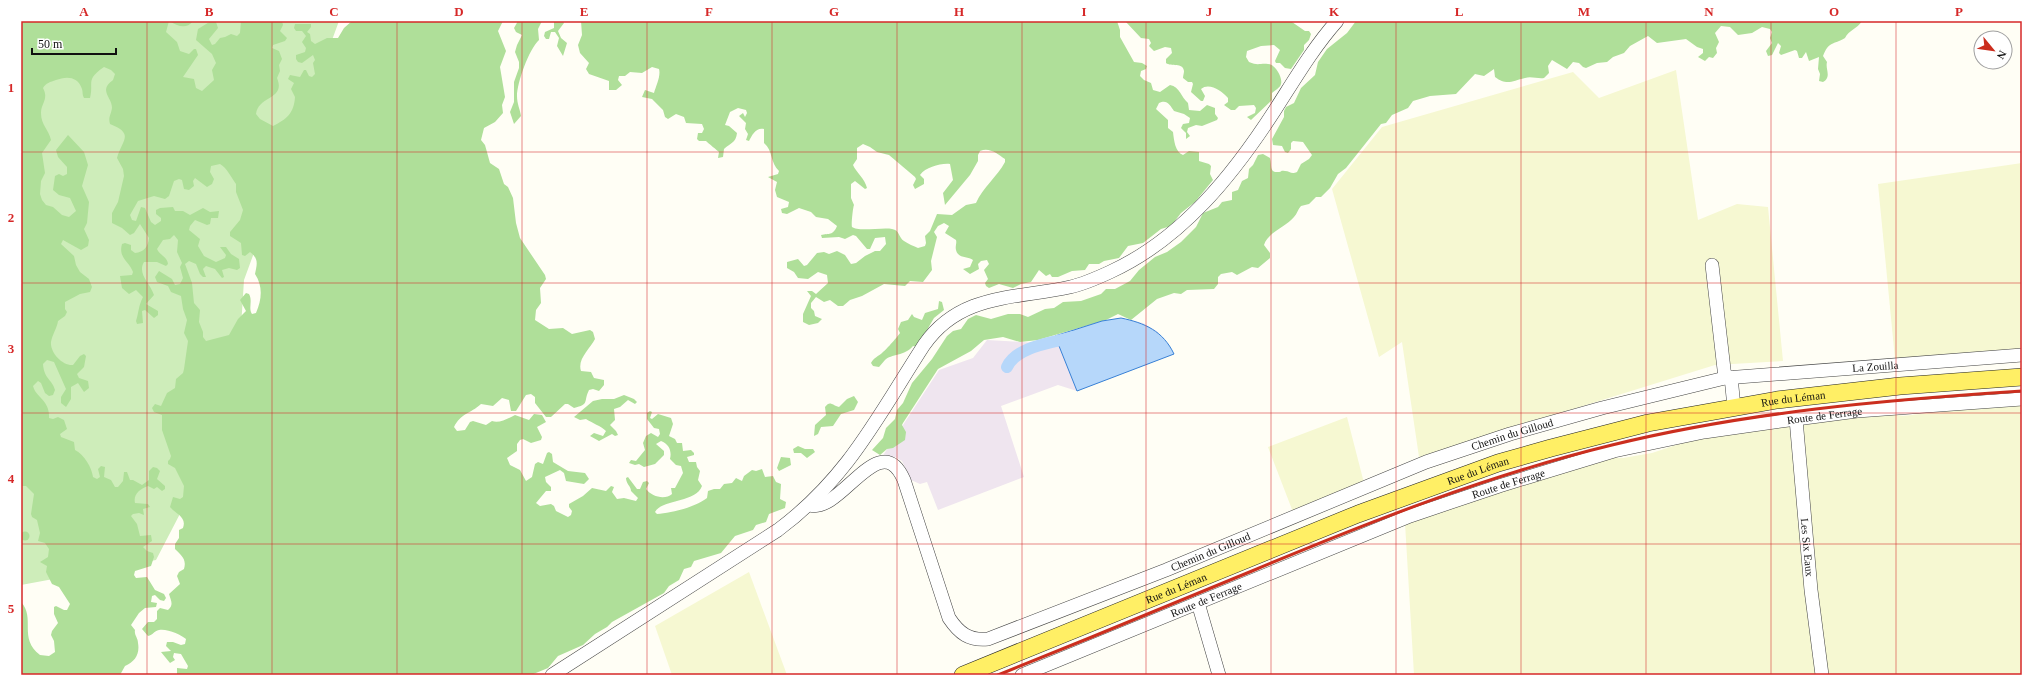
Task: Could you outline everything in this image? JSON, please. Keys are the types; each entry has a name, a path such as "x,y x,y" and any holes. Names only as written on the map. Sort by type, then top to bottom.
{"main road":[{"name":"Rue du Léman","path":"963,675 1343,520 1498,463 1648,423 1734,407 1853,391 2022,377"}],"street":[{"path":"552,675 778,530 810,505 836,478 854,454 924,345 943,323 969,308 990,300 1059,289 1092,280 1138,258 1159,245 1183,225 1206,200 1247,150 1313,50 1337,21"},
{"path":"1712,265 1728,378 1734,407"},
{"name":"La Zouilla","path":"1728,378 1754,374 2022,355"},
{"name":"Chemin du Gilloud","path":"810,505 823,504 868,468 879,462 885,462 894,466 900,472 904,480 949,618 963,635 976,640 988,639 1166,570 1426,462 1510,434 1602,408 1728,378"},
{"name":"Route de Ferrage","path":"1022,675 1410,516 1499,486 1614,451 1704,432 1864,410 2022,399"},
{"name":"Les Six Eaux","path":"1796,419 1811,590 1822,675"},
{"path":"1198,603 1219,675"}],"shaded area":[{"path":"1121,318 1143,323 1158,332 1174,354 1077,391 1058,385 1001,406 1024,477 938,510 927,482 920,484 911,480 902,461 895,457 882,457 939,370 973,358 987,340 1039,343 1100,321"}],"green space":[{"path":"21,21 339,21 244,280 236,406 156,560 21,585"},
{"path":"21,21 169,21 166,32 177,42 180,51 189,54 196,49 198,55 183,77 194,79 196,88 202,91 214,80 212,70 216,63 212,54 196,40 198,29 211,21 216,22 218,28 209,39 212,45 215,44 220,38 231,34 237,36 240,33 241,21 282,21 283,25 280,31 287,38 285,41 273,45 272,48 279,51 282,59 279,65 280,71 277,78 279,85 278,90 275,94 262,103 256,114 260,119 273,126 286,118 293,107 295,97 291,89 294,83 288,79 290,75 300,77 304,70 306,70 309,76 312,77 315,74 313,63 315,60 313,55 302,63 298,62 296,59 296,55 305,52 306,48 302,42 306,36 302,31 296,31 294,28 295,24 311,24 311,27 307,32 310,34 311,41 315,44 327,38 338,38 344,28 352,21 503,21 498,31 506,51 500,67 505,97 502,105 503,113 495,122 484,128 481,140 485,145 490,163 499,169 504,184 508,187 513,198 516,223 520,238 545,275 546,279 540,288 541,303 536,310 535,320 549,329 563,328 572,334 590,330 593,332 595,339 582,358 580,367 581,371 591,372 594,378 604,380 604,385 599,391 593,389 589,390 584,404 574,408 568,404 565,404 551,417 546,417 535,403 535,397 531,394 526,395 516,411 511,411 509,400 502,398 493,406 481,404 463,416 454,427 457,431 465,430 470,422 473,421 486,425 492,421 501,421 515,415 529,420 534,414 542,415 546,422 537,427 542,437 541,440 531,443 523,439 520,440 517,444 517,451 507,458 510,465 520,470 526,481 532,477 535,464 538,462 543,464 547,453 549,452 552,454 553,462 568,471 585,473 589,479 584,484 566,481 564,473 560,470 545,477 546,482 551,487 551,491 546,491 536,503 540,506 551,504 554,506 556,511 568,517 571,515 572,511 569,504 583,496 592,488 606,491 611,486 614,487 612,492 617,499 624,498 636,501 638,498 631,491 626,480 628,477 637,489 640,489 643,482 647,481 649,483 646,489 655,496 666,497 672,494 671,488 675,488 683,473 681,466 676,465 670,459 670,451 666,444 661,441 656,444 664,451 664,455 655,464 644,467 639,464 635,465 629,463 631,460 636,461 645,450 643,443 646,436 651,433 658,437 660,434 659,429 654,428 647,419 647,413 650,411 652,412 650,418 652,419 658,414 671,418 673,424 669,436 675,439 677,443 682,443 683,451 691,450 694,453 694,455 687,457 689,462 696,462 700,471 698,480 702,486 699,491 693,495 659,508 655,512 657,514 676,511 697,504 707,498 708,491 720,489 724,484 732,483 736,478 742,481 744,476 752,470 756,471 762,469 765,477 773,476 776,482 781,484 780,499 786,502 785,508 769,514 766,522 756,525 753,530 735,536 721,553 694,561 691,567 684,569 679,580 669,586 664,593 612,622 583,645 558,656 548,668 531,675 177,675 177,668 187,669 188,666 181,654 174,653 173,657 175,660 170,663 161,652 171,651 166,646 167,642 173,642 181,645 185,644 186,639 174,632 166,630 157,631 148,636 142,629 148,622 154,622 157,619 157,611 160,608 168,610 170,608 172,603 169,594 180,584 177,576 185,566 183,558 175,549 175,544 179,538 179,530 183,528 184,521 170,507 173,497 180,499 183,497 184,486 175,468 168,464 171,456 162,430 162,415 154,412 152,408 155,404 161,406 167,393 175,388 176,379 183,373 188,341 184,333 187,320 183,309 181,296 171,292 168,286 157,282 155,277 159,271 172,279 175,285 180,284 183,278 180,267 182,263 177,252 178,240 174,235 170,239 163,240 157,249 166,259 168,264 166,266 157,262 144,262 142,266 143,275 154,295 146,304 158,311 158,315 154,318 145,310 142,311 143,323 137,324 136,321 143,297 136,290 129,294 122,288 120,276 132,275 133,272 121,253 121,249 122,244 125,243 131,245 131,250 135,253 141,252 147,246 149,238 140,224 134,233 130,235 122,228 112,223 112,213 118,202 124,176 123,169 117,158 124,142 125,134 109,122 112,108 106,91 115,74 111,70 104,67 92,78 90,98 84,98 82,89 75,79 60,79 47,84 43,88 45,98 41,113 42,121 51,140 42,153 45,173 41,181 40,194 46,205 53,207 62,215 69,217 76,211 70,198 59,195 53,190 55,176 59,174 63,176 67,174 67,167 58,157 56,150 68,135 84,152 88,165 82,186 89,202 87,223 84,229 89,240 88,246 81,250 63,240 61,244 74,256 76,265 80,272 89,279 92,287 90,292 80,294 65,302 65,309 67,312 65,316 58,321 52,337 51,346 58,358 69,365 73,365 80,356 84,354 86,356 84,367 77,374 79,378 88,381 89,388 84,392 78,383 71,387 71,399 66,407 61,403 61,397 66,389 54,362 47,360 43,364 46,376 52,383 55,390 53,395 49,396 45,393 41,383 38,381 33,386 47,407 49,418 53,419 58,417 64,420 67,429 60,434 61,437 74,442 75,450 87,462 93,477 97,479 100,477 98,469 101,466 105,467 104,477 111,480 115,487 118,487 123,481 124,472 127,472 130,480 142,485 149,480 149,471 153,467 160,471 157,479 165,486 165,489 162,491 157,487 154,489 148,486 140,490 136,494 135,503 148,504 150,507 143,509 144,515 139,513 131,516 137,524 140,536 151,535 152,541 143,547 147,551 153,553 154,557 151,566 135,571 134,575 136,578 147,577 155,590 164,594 166,598 164,601 160,600 155,595 152,596 151,602 157,603 156,607 145,608 139,613 131,625 135,630 138,641 138,651 134,660 125,666 120,675 21,675 21,602 27,615 28,635 33,648 40,655 49,656 55,652 54,641 51,635 58,623 54,614 54,607 56,606 67,610 70,604 59,587 52,584 46,572 47,566 40,562 48,557 49,549 45,543 38,541 40,533 37,520 32,517 31,514 34,494 26,486 21,486","holes":["220,164 227,170 236,184 236,192 243,210 240,220 230,232 230,236 241,243 242,255 245,256 250,252 255,257 257,264 255,274 258,279 261,293 260,303 256,313 252,314 250,309 251,299 249,294 246,293 240,300 246,311 238,319 229,335 206,341 203,337 203,332 199,322 200,310 194,303 192,283 185,264 189,261 196,264 200,274 203,277 206,277 203,269 206,266 215,269 222,278 224,277 222,270 229,268 237,270 240,268 239,259 231,254 226,247 220,247 226,255 225,258 216,262 204,256 198,246 200,239 189,230 190,226 195,220 207,225 210,224 211,218 218,218 219,211 210,212 203,208 190,215 183,211 175,211 173,207 160,208 156,210 156,214 161,218 161,221 155,225 151,222 145,208 141,207 136,221 132,220 130,215 138,201 154,196 165,199 169,196 174,181 179,179 182,180 184,189 189,190 194,186 193,181 195,178 207,187 212,184 214,179 210,172 211,166"]},
{"path":"169,21 193,21 188,26 179,26"},
{"path":"518,21 542,21 538,29 539,40 535,44 524,66 519,83 517,99 521,116 514,124 510,112 514,102 514,82 519,68 519,62 515,52 522,35 516,32 514,28"},
{"path":"554,21 563,21 564,23 558,31 561,38 567,43 563,56 557,46 559,38 555,32 551,32 549,39 546,39 544,36 545,32 554,28"},
{"path":"581,21 1117,21 1120,30 1120,37 1134,62 1142,63 1147,66 1146,69 1141,71 1140,76 1144,80 1151,83 1153,90 1160,92 1170,85 1178,90 1188,103 1189,110 1200,111 1207,105 1215,108 1215,114 1218,118 1217,120 1202,126 1196,125 1188,128 1187,132 1190,136 1186,139 1186,133 1181,128 1183,124 1189,123 1190,118 1184,114 1174,111 1166,102 1159,103 1156,109 1168,120 1168,128 1173,132 1175,145 1178,151 1183,155 1189,151 1199,152 1199,161 1211,166 1210,174 1213,180 1195,202 1181,213 1171,226 1161,229 1143,243 1128,246 1119,258 1104,261 1099,264 1089,264 1085,270 1072,271 1058,277 1052,277 1050,274 1046,276 1039,270 1031,282 1021,284 1013,288 999,284 989,288 986,286 985,283 988,279 984,270 989,264 987,260 981,261 978,264 979,269 970,274 963,269 970,267 973,260 957,253 956,240 945,233 949,226 944,223 938,226 934,232 937,237 931,261 932,270 923,282 910,281 905,286 884,284 862,296 850,300 843,306 838,306 830,300 824,302 816,297 811,303 811,308 814,311 815,316 822,319 818,323 809,325 803,322 803,314 811,296 807,291 812,291 816,294 828,283 827,275 818,272 808,279 798,278 794,272 787,268 787,262 798,259 804,266 807,265 817,253 824,252 829,254 837,251 845,255 851,264 856,263 875,251 880,251 886,244 885,237 875,238 870,249 867,249 856,236 853,235 845,239 839,237 822,238 821,235 832,233 837,226 828,219 816,217 811,212 799,208 787,214 782,213 781,209 788,207 789,202 777,197 775,190 777,182 768,177 778,174 779,171 774,164 769,149 764,143 764,129 757,130 749,141 746,140 748,134 745,129 746,123 739,116 743,113 745,117 747,113 746,110 738,108 730,112 725,125 729,126 737,133 734,141 724,149 723,157 718,158 719,152 706,141 699,141 697,139 698,133 702,133 704,129 702,124 686,123 684,117 676,114 668,119 665,117 663,110 652,99 642,97 645,90 654,93 659,78 659,69 652,67 642,73 630,72 625,76 619,76 618,80 622,85 616,90 609,90 609,81 589,74 586,69 589,63 580,53 578,45 582,35","holes":["863,144 877,152 889,155 915,177 916,179 913,185 915,189 924,184 924,179 920,175 923,172 938,165 950,164 953,180 943,193 945,205 970,175 978,161 980,151 987,150 993,152 1005,159 1005,162 982,192 976,203 966,205 952,215 937,214 930,231 925,236 925,246 918,248 904,241 895,230 860,229 852,227 854,205 851,198 851,184 855,181 865,189 867,188 853,165 857,159 857,148"]},
{"path":"1125,21 1285,21 1292,22 1305,31 1309,31 1311,34 1309,40 1304,45 1304,50 1291,69 1285,68 1280,63 1276,63 1275,61 1280,50 1274,45 1261,46 1247,51 1246,57 1249,62 1273,66 1281,78 1280,87 1272,93 1272,100 1251,120 1247,117 1255,113 1256,108 1254,105 1239,106 1235,110 1231,110 1224,105 1228,102 1228,98 1215,88 1208,86 1201,89 1205,96 1203,101 1201,101 1191,92 1192,82 1188,82 1183,78 1183,68 1166,63 1166,59 1172,53 1171,48 1165,47 1154,51 1149,46 1151,43 1149,39 1141,38"},
{"path":"1356,21 1862,21 1845,38 1832,44 1825,51 1823,56 1827,62 1828,75 1826,80 1823,82 1819,81 1819,57 1809,61 1806,52 1802,58 1799,58 1797,51 1795,50 1781,55 1779,53 1781,46 1778,43 1772,55 1768,56 1766,51 1772,43 1770,38 1772,32 1770,29 1762,27 1752,33 1738,35 1730,27 1721,26 1715,33 1719,42 1716,48 1717,53 1713,58 1709,57 1705,61 1698,57 1703,53 1703,49 1697,47 1686,39 1657,43 1648,36 1630,46 1624,53 1613,57 1607,62 1597,63 1586,68 1579,63 1573,62 1567,69 1552,60 1548,66 1549,73 1544,78 1527,77 1506,82 1495,77 1494,69 1484,76 1475,74 1456,94 1430,96 1413,101 1408,108 1392,115 1386,123 1381,124 1346,168 1338,174 1330,188 1321,197 1316,197 1309,204 1301,206 1291,221 1273,233 1266,240 1264,245 1270,253 1270,258 1258,268 1252,267 1237,275 1232,272 1221,274 1218,277 1218,284 1214,289 1187,290 1181,294 1174,293 1157,299 1131,320 1118,314 1106,320 1038,340 1020,342 1003,337 984,340 971,351 938,369 902,425 906,432 905,440 893,448 887,449 880,455 872,450 883,438 886,428 895,419 897,410 903,403 912,383 932,359 947,336 953,331 961,329 968,319 976,315 991,319 1008,314 1020,314 1028,317 1045,309 1054,308 1063,302 1081,301 1101,294 1106,289 1115,289 1130,281 1139,270 1155,257 1167,252 1181,242 1196,227 1203,213 1218,207 1222,202 1232,200 1232,192 1238,190 1242,181 1248,178 1249,169 1253,165 1258,155 1263,154 1270,158 1271,168 1275,172 1297,172 1301,164 1312,155 1303,142 1293,141 1291,143 1291,149 1288,153 1285,152 1282,146 1273,145 1272,139 1284,117 1286,107 1294,103 1301,88 1315,75 1318,62 1327,49 1347,33"},
{"path":"1676,70 1698,220 1737,204 1768,207 1783,361 1715,365 1419,457 1402,342 1379,357 1332,189 1382,127 1573,72 1599,98"},
{"path":"2022,163 2022,352 1895,359 1878,184"},
{"path":"939,301 942,302 944,310 934,318 917,347 913,346 906,352 888,358 879,367 873,366 871,363 873,359 885,351 900,333 898,329 901,322 908,320 912,314 914,317 922,320 925,313 938,309"},
{"path":"624,395 634,399 637,402 635,404 628,400 620,407 614,409 615,420 610,425 618,435 615,436 612,434 599,441 590,436 594,433 603,436 606,431 586,419 580,420 574,417 593,401 614,399"},
{"path":"854,396 858,402 854,410 841,414 833,426 821,427 818,434 814,436 815,425 826,415 825,407 828,404 839,407 847,399"},
{"path":"2022,402 2022,675 1414,675 1405,523 1443,509 1612,458 1623,458 1652,453 1685,442 1754,430 1805,425 1854,415 1895,414 1903,416"},
{"path":"1347,417 1364,483 1293,512 1268,447"},
{"path":"798,446 805,449 813,449 815,452 807,458 801,453 794,453 793,449"},
{"path":"781,457 790,458 791,465 779,471 777,468"},
{"path":"25,531 30,536 25,541 20,536"},
{"path":"749,572 787,675 672,675 655,626"}],"water":[{"path":"1121,318 1138,322 1152,329 1164,339 1174,354 1077,391 1055,336 1102,321"}],"waterway":[{"path":"1007,367 1019,354 1027,350 1036,346 1073,337"}],"railway":[{"path":"998,675 1296,553 1429,501 1520,470 1566,457 1663,434 1765,416 1867,403 2022,391"}]}
